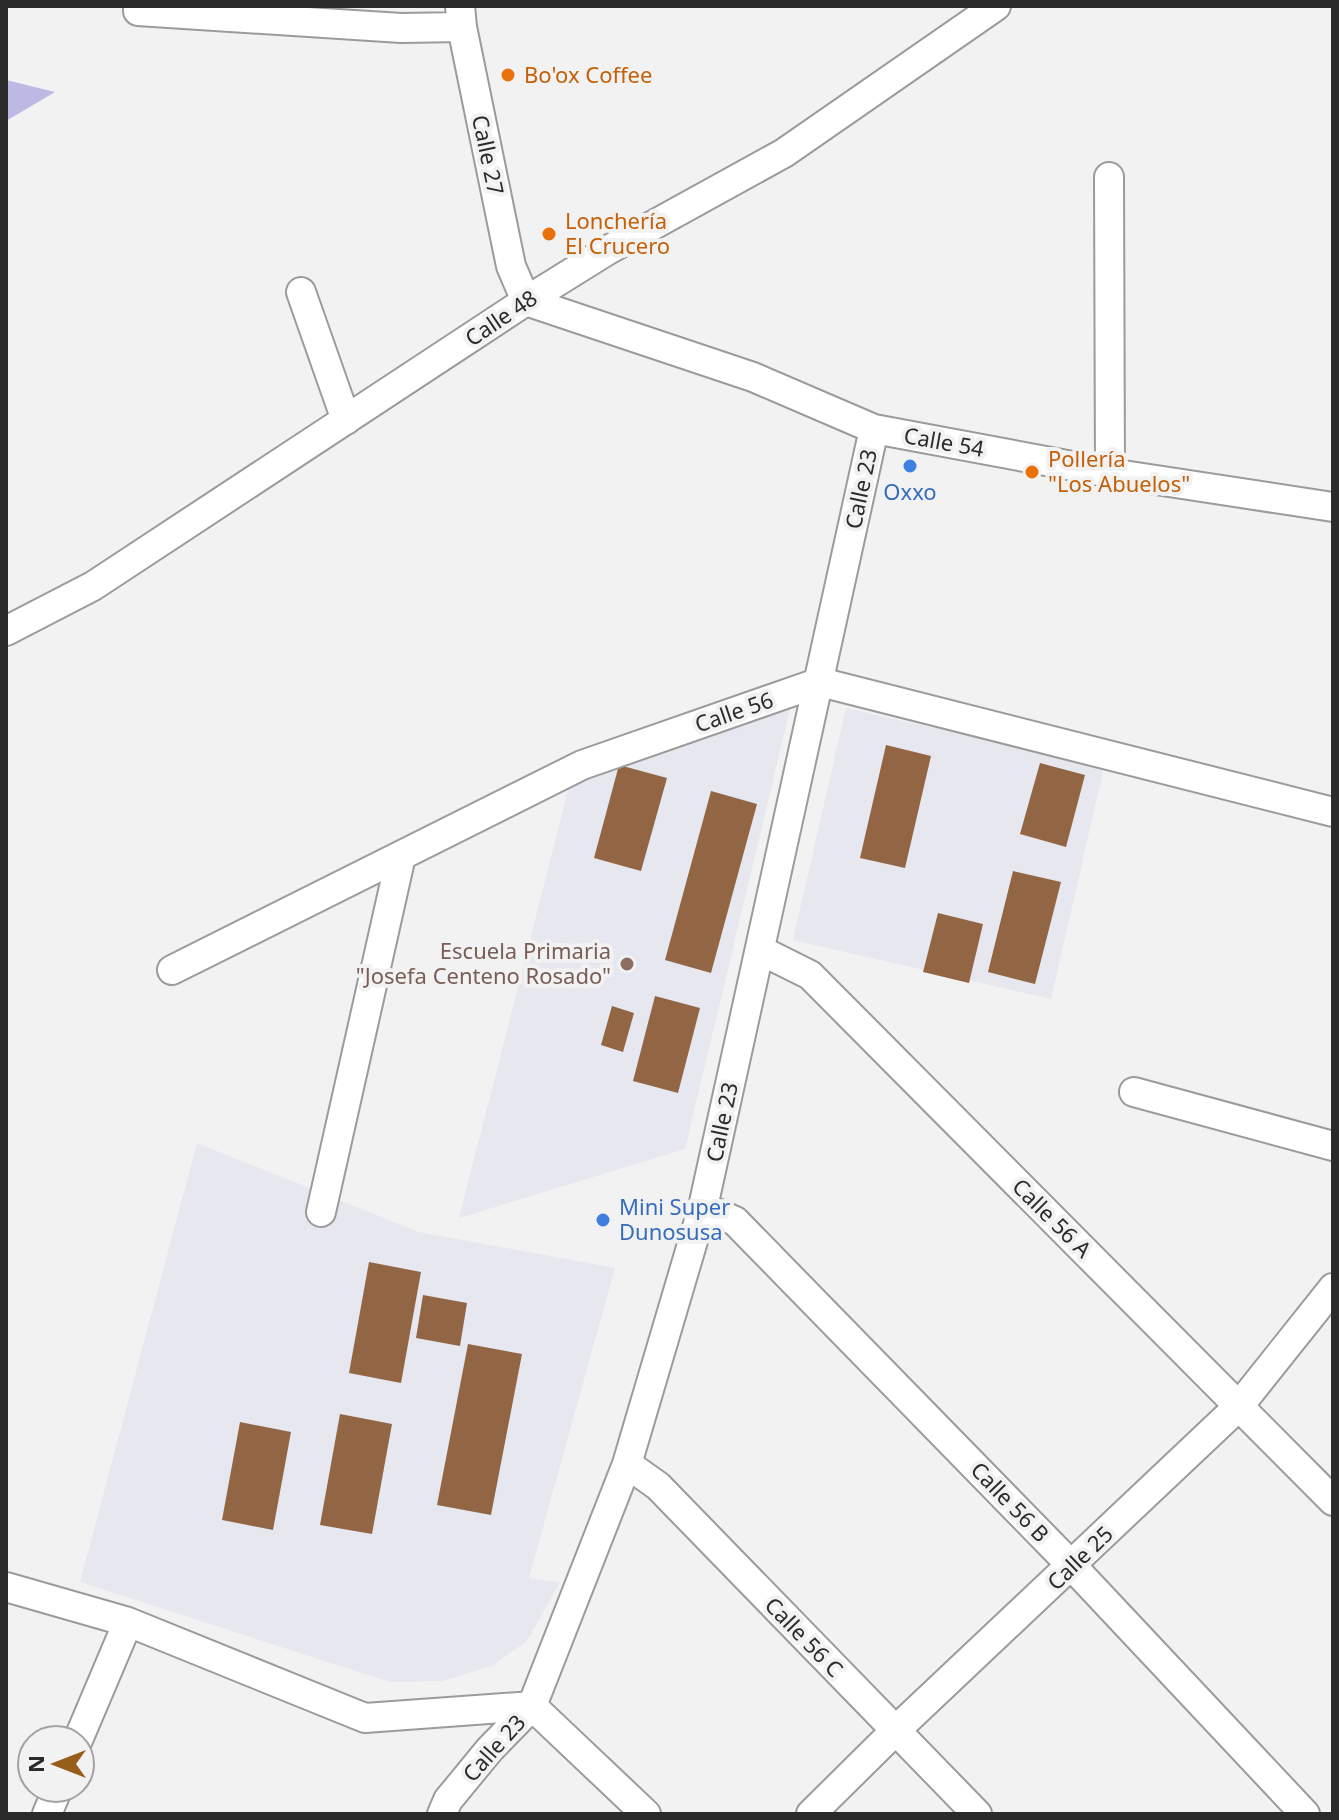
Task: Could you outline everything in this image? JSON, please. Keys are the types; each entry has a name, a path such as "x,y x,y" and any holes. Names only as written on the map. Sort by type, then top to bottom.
{"street":[{"path":"138,6 138,11 401,28 461,16"},
{"name":"Calle 48","path":"6,631 93,586 608,250 784,153 996,6"},
{"name":"Calle 27","path":"461,16 511,266 526,301"},
{"path":"1109,177 1110,473"},
{"path":"301,292 346,420"},
{"name":"Calle 54","path":"526,301 753,377 874,429 1110,473 1333,507"},
{"name":"Calle 23","path":"442,1814 448,1800 482,1759 532,1706 627,1464 703,1207 874,429"},
{"path":"820,682 1333,812"},
{"name":"Calle 56","path":"172,970 582,765 820,682"},
{"path":"321,1212 401,856"},
{"name":"Calle 56 A","path":"760,950 810,975 1333,1501"},
{"path":"1134,1092 1333,1146"},
{"name":"Calle 56 B","path":"703,1207 735,1221 1072,1566 1305,1814"},
{"name":"Calle 25","path":"811,1814 1239,1406 1333,1288"},
{"name":"Calle 56 C","path":"627,1464 658,1486 977,1814"},
{"path":"6,1587 128,1622 365,1718 532,1706 646,1814"},
{"path":"85,1724 128,1622"}],"shaded area":[{"path":"6,80 55,92 6,121"},
{"name":"Escuela Primaria \"Josefa Centeno Rosado\"","path":"792,701 685,1149 459,1218 571,779"},
{"path":"846,708 1104,767 1051,999 793,940"},
{"path":"197,1143 419,1232 615,1268 529,1578 560,1582 527,1641 492,1666 442,1681 390,1682 80,1582"}],"building":[{"path":"886,745 931,756 905,868 860,858"},
{"path":"1040,763 1085,775 1066,847 1020,834"},
{"path":"619,765 667,778 641,871 594,858"},
{"path":"711,791 757,804 711,973 665,960"},
{"path":"1013,871 1061,882 1035,984 988,972"},
{"path":"938,913 983,924 969,983 923,972"},
{"path":"655,996 700,1008 678,1093 633,1081"},
{"path":"612,1006 634,1013 623,1052 601,1045"},
{"path":"369,1262 421,1272 401,1383 349,1373"},
{"path":"423,1295 467,1303 460,1346 416,1338"},
{"path":"468,1344 522,1354 491,1515 437,1505"},
{"path":"340,1414 392,1424 372,1534 320,1525"},
{"path":"240,1422 291,1432 273,1530 222,1520"}],"place":[{"name":"Bo'ox Coffee","path":"508,75"},
{"name":"Lonchería El Crucero","path":"549,234"},
{"name":"Oxxo","path":"910,466"},
{"name":"Pollería \"Los Abuelos\"","path":"1032,472"},
{"name":"Escuela Primaria \"Josefa Centeno Rosado\"","path":"627,964"},
{"name":"Mini Super Dunosusa","path":"603,1220"}]}
